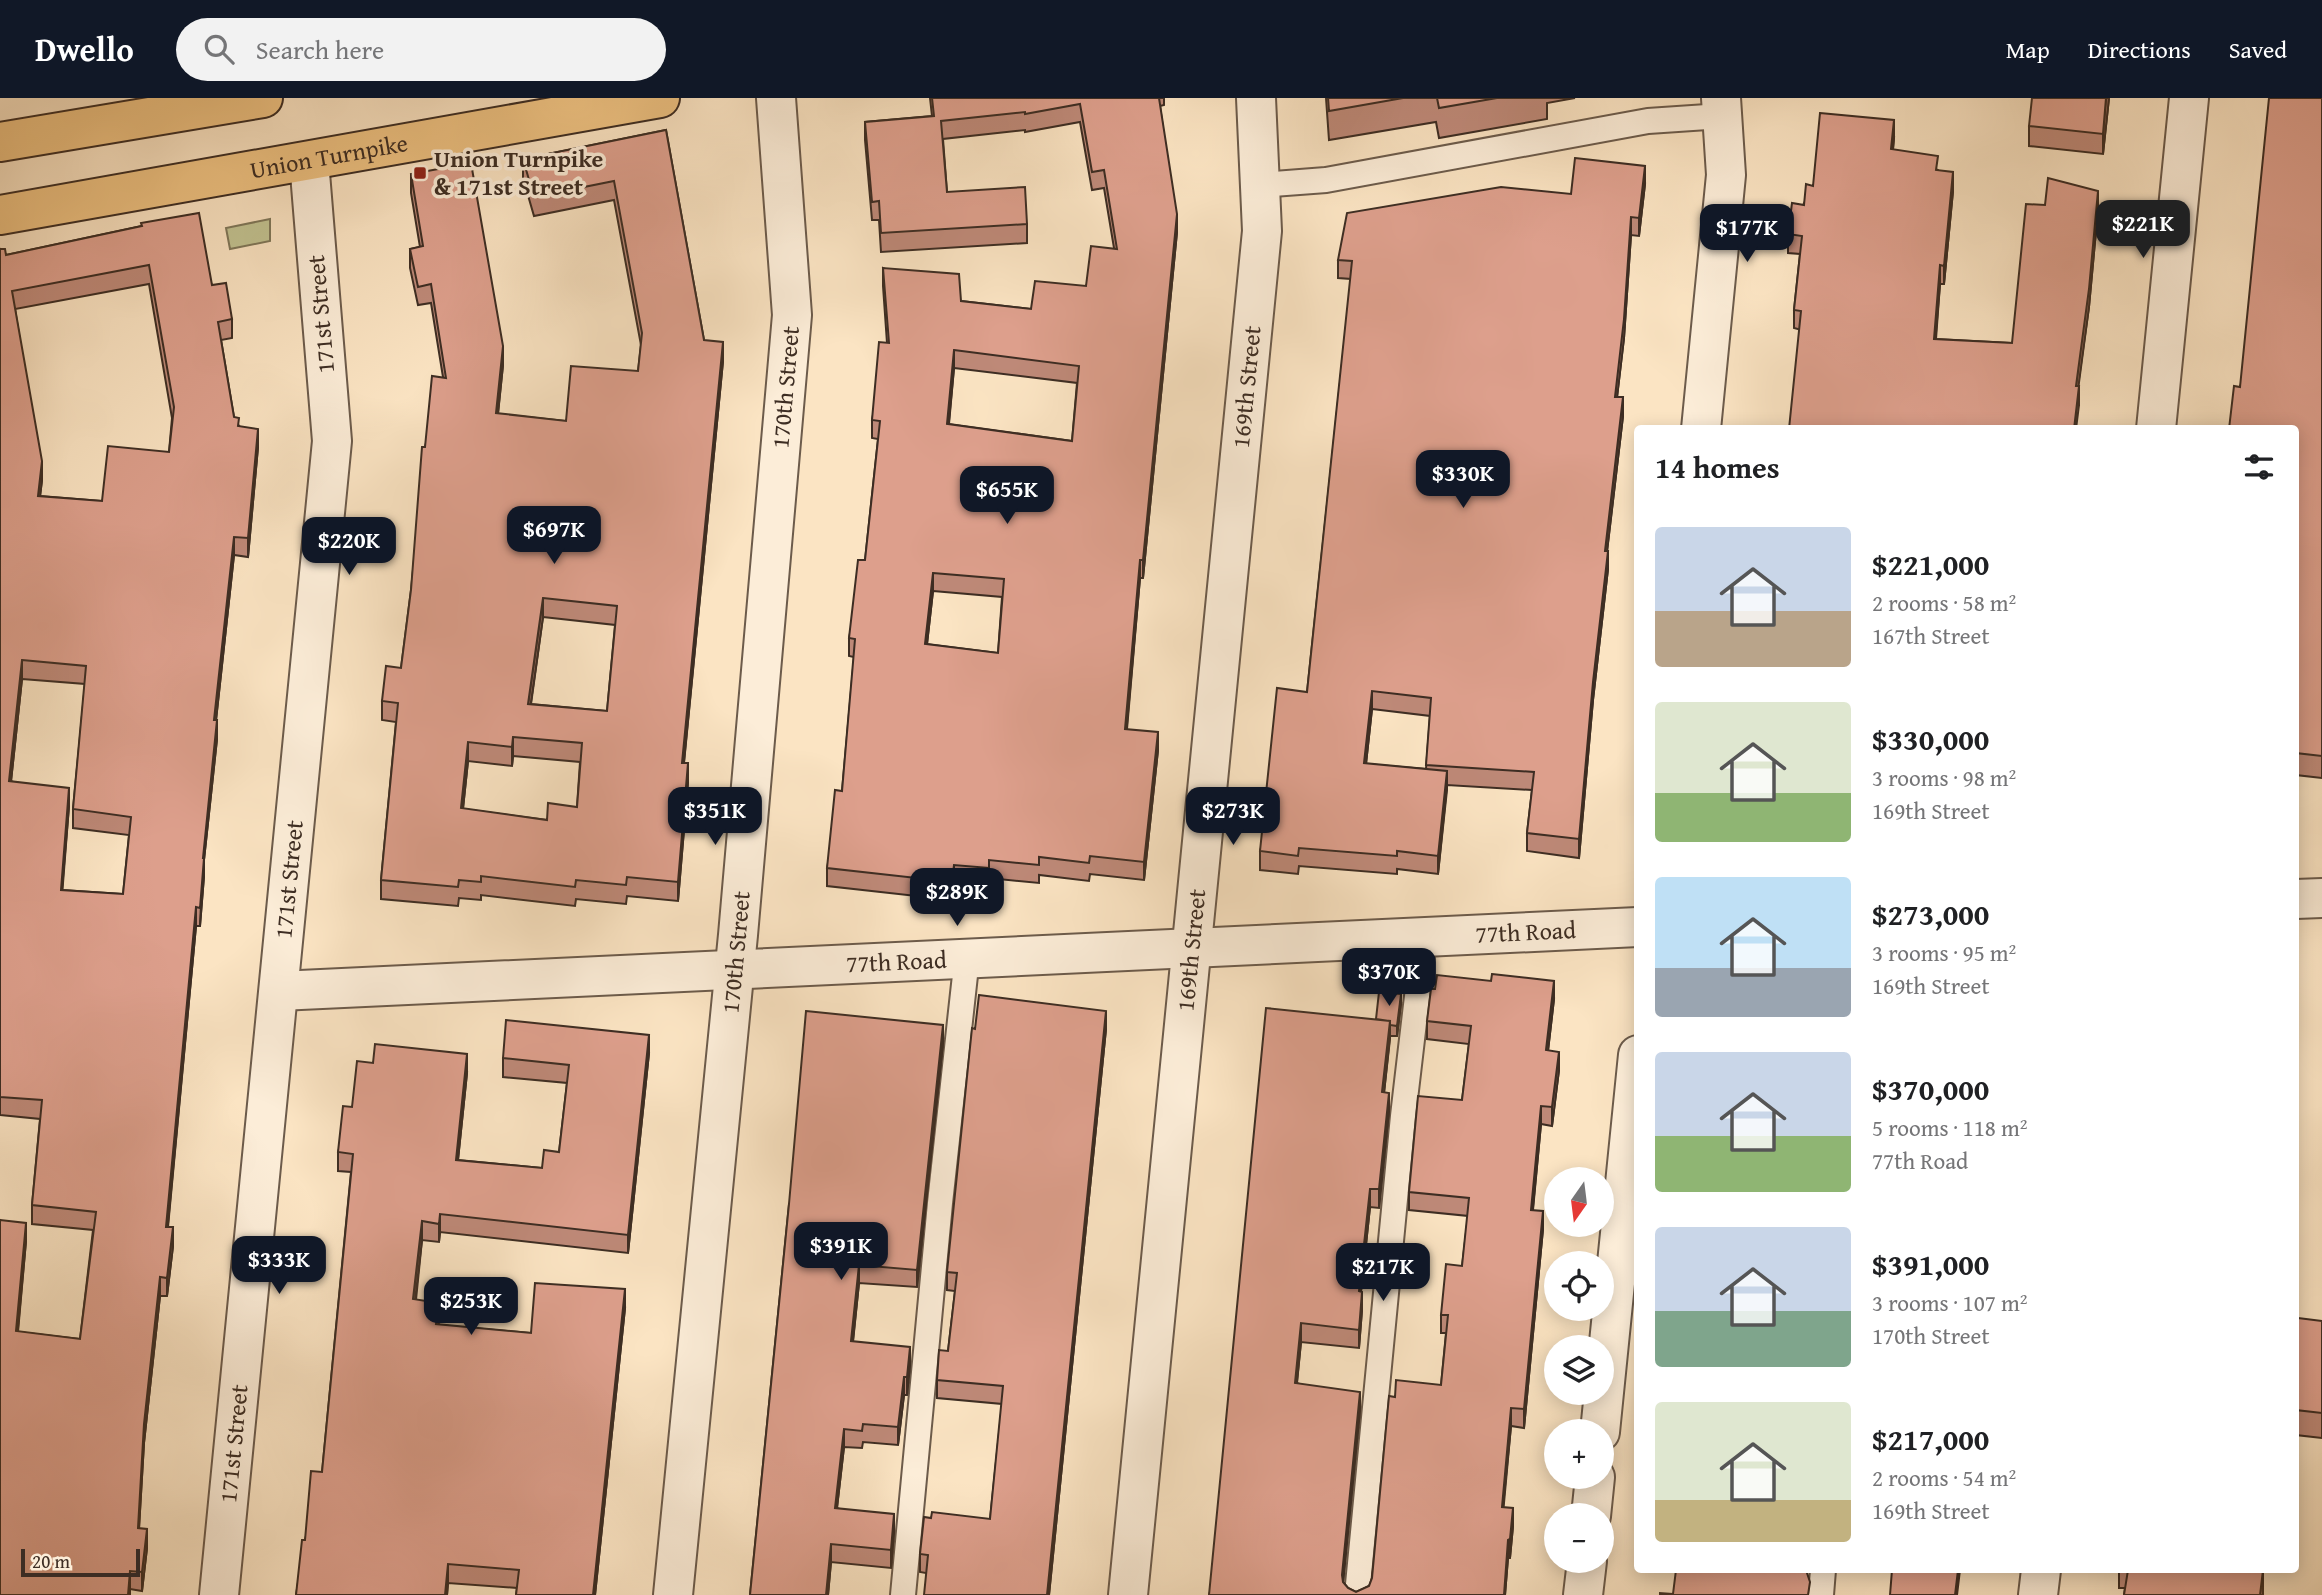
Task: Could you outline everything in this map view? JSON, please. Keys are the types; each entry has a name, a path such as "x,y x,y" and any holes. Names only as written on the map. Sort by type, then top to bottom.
{"main road":[{"path":"0,142 263,98"},
{"name":"Union Turnpike","path":"0,215 660,98"}],"street":[{"name":"170th Street","path":"673,1595 734,969 792,315 776,98"},
{"name":"169th Street","path":"1128,1595 1194,948 1261,245 1256,98"},
{"path":"2156,425 2189,98"},
{"path":"1701,425 1726,175 1721,107"},
{"name":"171st Street","path":"219,1595 332,441 309,162"},
{"path":"2299,899 2322,898"},
{"name":"77th Road","path":"279,991 1634,927"},
{"path":"1601,1419 1634,1095"},
{"path":"1583,1595 1586,1573"},
{"path":"2038,1595 2040,1573"}],"lane":[{"path":"1261,185 1326,180 1721,107"},
{"path":"1357,1595 1403,1116 1424,937"},
{"path":"903,1595 940,1203 967,957"},
{"path":"1821,1595 1823,1573"}],"green space":[{"path":"270,219 270,241 230,249 226,228"}],"building":[{"path":"932,98 1159,98 1177,214 1125,729 1158,732 1144,862 1090,856 1089,863 1039,857 1039,865 989,860 989,868 954,865 952,882 827,868 835,790 842,791 855,639 849,638 858,560 865,560 880,421 872,420 879,342 889,343 883,268 959,274 961,301 1031,309 1035,281 1086,286 1091,246 1117,249 1104,170 1092,172 1080,104 1025,114 941,121 947,192 1025,187 1027,224 881,233 879,201 872,202 865,122 934,116","holes":["954,350 1079,366 1072,441 947,424","933,573 1004,579 998,653 925,644"]},
{"path":"1328,98 1403,98 1329,111"},
{"path":"1437,98 1497,98 1439,108"},
{"path":"2032,98 2106,98 2103,134 2029,126"},
{"path":"2269,98 2322,98 2322,756 2299,753 2299,425 2229,425 2234,386 2240,387"},
{"path":"1820,113 1894,120 1891,149 1938,156 1936,170 1953,172 1944,266 1940,265 1934,339 2012,343 2026,204 2045,205 2048,178 2098,191 2076,386 2079,386 2074,425 1789,425 1801,311 1794,310 1802,236 1788,234 1792,203 1804,205 1806,184 1813,186"},
{"path":"666,130 704,340 723,342 682,763 688,763 678,882 627,877 626,885 576,880 575,887 481,876 481,882 459,880 458,887 381,880 398,703 382,701 386,666 401,668 411,590 422,447 425,447 432,376 446,378 431,284 418,287 410,249 423,246 411,174 471,163 503,346 496,413 566,421 571,366 638,371 642,333 614,181 534,197 523,159","holes":["543,598 617,606 607,711 528,704","513,737 582,743 577,807 548,803 547,820 461,808 468,742 512,747"]},
{"path":"1575,158 1645,166 1639,218 1631,217 1615,397 1623,397 1605,551 1608,551 1579,839 1527,833 1534,772 1426,765 1431,698 1372,691 1364,763 1447,771 1438,856 1397,851 1397,856 1299,848 1298,856 1260,851 1277,688 1307,692 1352,261 1338,260 1347,213 1501,187 1571,194"},
{"path":"199,213 212,285 226,283 232,319 218,322 234,417 239,418 238,426 258,429 248,538 234,537 214,720 217,720 200,908 196,907 166,1227 173,1227 167,1278 160,1277 144,1424 138,1528 147,1529 142,1572 130,1571 128,1595 0,1595 0,1220 26,1223 16,1331 80,1339 96,1212 32,1205 42,1100 0,1097 0,249 5,249 6,255 142,226 141,223","holes":["149,265 174,407 169,452 108,446 102,501 38,496 42,461 12,291","22,660 86,666 73,809 131,817 123,894 61,890 69,788 9,781"]},
{"path":"1492,974 1554,981 1546,1050 1559,1052 1552,1107 1541,1106 1531,1210 1543,1211 1524,1409 1511,1408 1502,1507 1513,1508 1504,1595 1209,1595 1266,1008 1390,1021 1382,1092 1389,1093 1379,1189 1370,1189 1359,1291 1362,1292 1359,1330 1301,1323 1295,1383 1360,1392 1342,1575 1343,1582 1356,1592 1369,1586 1372,1578 1389,1396 1395,1397 1396,1380 1441,1385 1448,1315 1441,1315 1446,1264 1462,1266 1469,1198 1409,1192 1418,1096 1462,1100 1471,1026 1427,1021 1431,989 1435,989 1437,975 1491,981"},
{"path":"1379,992 1401,994 1397,1026 1390,1025 1390,1021 1376,1019"},
{"path":"979,995 1106,1011 1047,1595 924,1595 928,1555 920,1554 924,1517 931,1518 932,1512 990,1519 1003,1386 937,1380 939,1350 948,1351 957,1273 947,1272 972,1028 975,1029"},
{"path":"806,1011 943,1025 917,1270 859,1265 851,1341 910,1347 898,1427 863,1424 862,1431 844,1429 835,1508 894,1514 891,1550 831,1544 826,1595 750,1595 789,1204"},
{"path":"506,1020 649,1035 628,1235 440,1214 439,1224 422,1221 413,1299 439,1303 436,1324 531,1333 535,1283 625,1289 593,1595 516,1595 519,1570 448,1564 445,1595 296,1595 302,1540 305,1540 311,1471 322,1472 353,1154 338,1152 343,1106 352,1107 357,1061 373,1063 375,1044 467,1054 456,1160 542,1168 544,1150 559,1152 569,1065 503,1058"},
{"path":"2299,1318 2322,1321 2322,1413 2299,1410"},
{"path":"1676,1573 1807,1573 1810,1582 1808,1595 1660,1595 1660,1593 1673,1594"},
{"path":"1892,1573 1958,1573 1955,1595 1890,1595"},
{"path":"2128,1573 2263,1573 2260,1595 2124,1595"}],"place":[{"name":"Union Turnpike & 171st Street","path":"420,173"}]}
